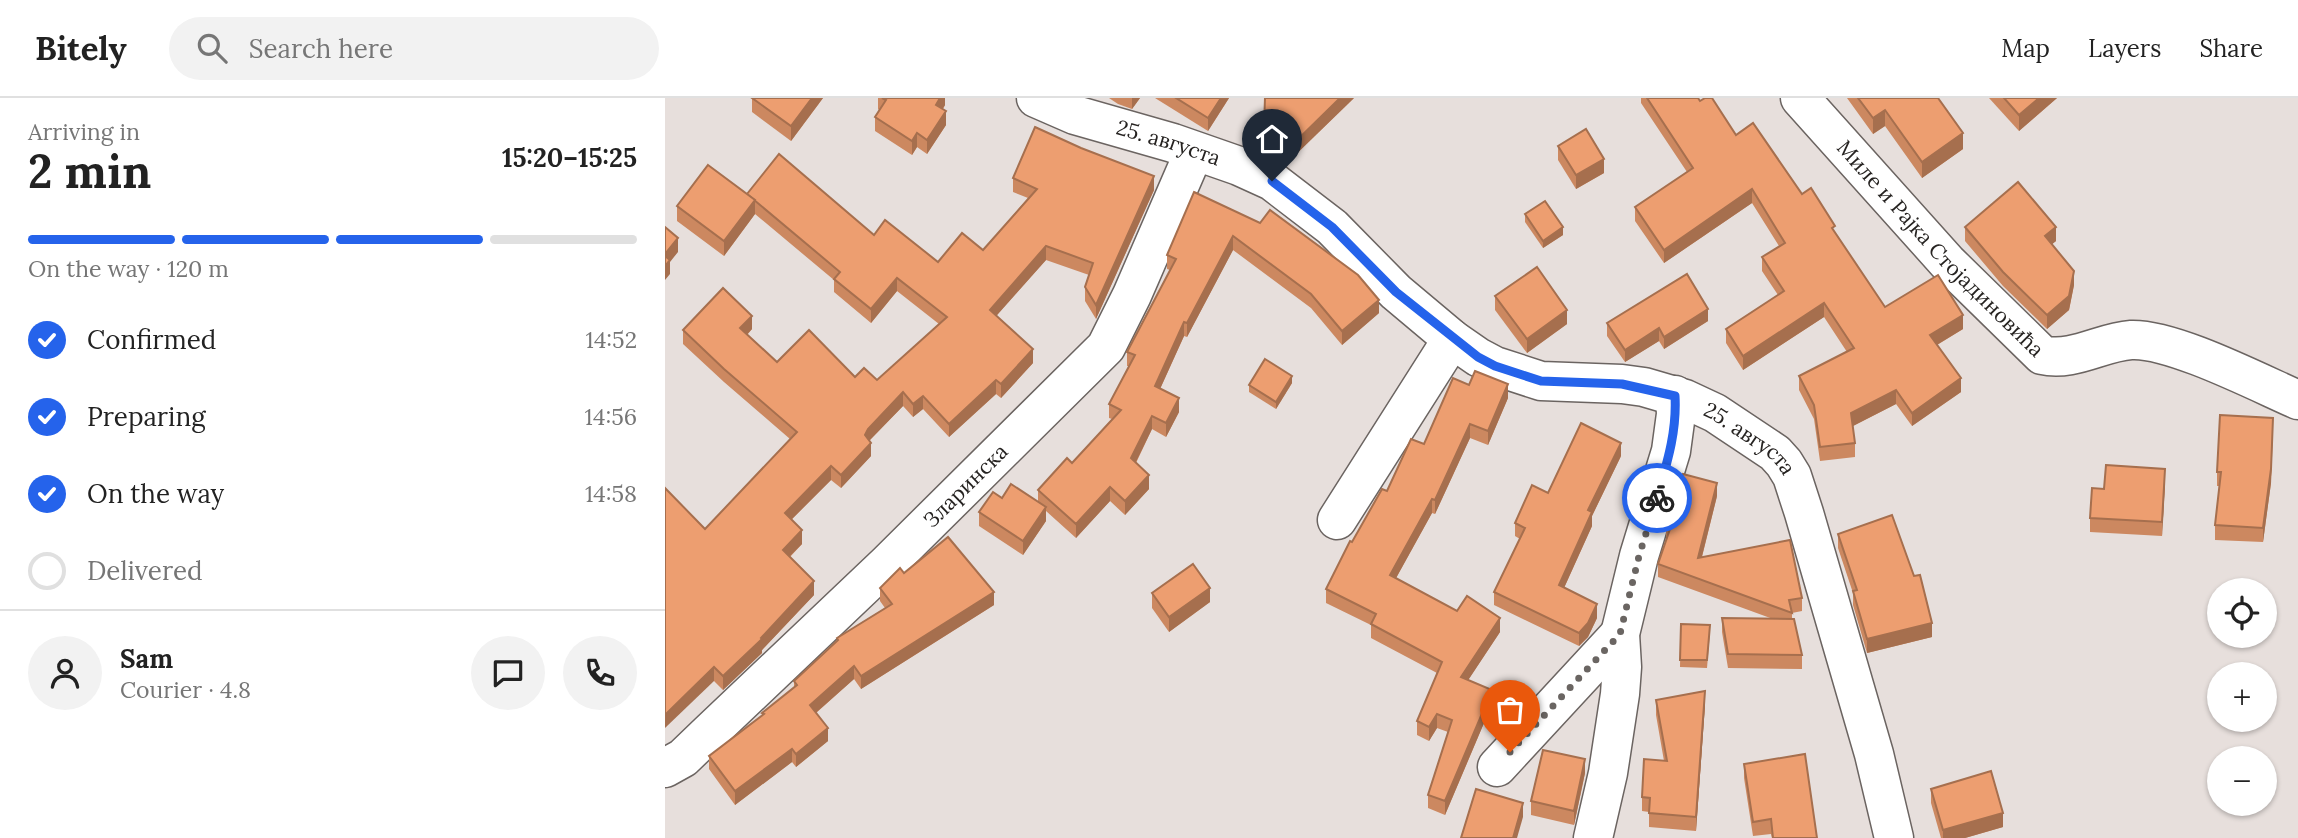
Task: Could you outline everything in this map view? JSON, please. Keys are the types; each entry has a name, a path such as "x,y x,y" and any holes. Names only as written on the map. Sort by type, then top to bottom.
{"street":[{"name":"Миле и Рајка Стојадиновића","path":"1800,98 1947,262 2042,355 2066,357 2129,340 2156,343 2193,355 2298,400"},
{"name":"25. августа","path":"1044,100 1086,118 1240,166 1272,181 1332,227 1396,292 1453,339 1495,366 1541,381 1622,384 1675,396 1714,413 1775,453 1792,476 1874,754 1894,838"},
{"name":"Зларинска","path":"665,768 683,758 878,573 1106,347 1132,295 1194,152"},
{"path":"1337,520 1453,339"},
{"path":"1593,838 1608,773 1619,694 1622,667 1620,634 1639,556 1671,451 1676,414 1675,396"},
{"path":"1497,767 1620,634"}],"building":[{"path":"752,98 812,98 791,126"},
{"path":"882,98 940,98 936,105 946,111 927,140 917,133 912,141 875,117 886,100"},
{"path":"1176,98 1221,98 1208,118"},
{"path":"1265,98 1340,98 1287,150 1264,127"},
{"path":"1647,98 1698,98 1700,101 1712,98 1736,135 1753,123 1802,194 1811,188 1835,226 1832,228 1885,307 1938,275 1963,315 1930,335 1961,378 1912,413 1896,390 1851,413 1855,443 1820,447 1814,405 1799,376 1854,348 1824,303 1743,356 1726,329 1784,291 1762,257 1785,243 1752,189 1664,250 1635,207 1693,168"},
{"path":"1858,98 1938,98 1963,133 1922,162 1885,110 1873,118"},
{"path":"2004,98 2039,98 2019,115"},
{"path":"1035,127 1154,176 1096,305 1085,287 1093,263 1046,246 990,310 1033,349 1001,384 996,380 949,424 923,396 913,404 903,392 868,429 865,435 871,443 841,475 831,466 785,513 802,530 783,550 814,581 762,639 723,676 714,667 665,715 665,488 705,529 797,432 683,330 723,288 752,316 740,328 777,362 809,330 855,377 864,368 877,380 947,317 897,278 871,309 834,279 840,272 747,194 779,154 874,235 885,220 938,262 962,233 983,250 1037,189 1013,178"},
{"path":"1586,129 1604,159 1576,175 1558,146"},
{"path":"708,165 755,200 724,241 677,206"},
{"path":"2018,182 2056,227 2045,236 2074,271 2069,296 2047,315 2003,272 1965,227"},
{"path":"1194,192 1260,223 1270,210 1358,275 1379,300 1342,331 1311,294 1233,236 1187,323 1184,322 1155,386 1179,398 1166,423 1152,416 1131,458 1149,475 1125,501 1110,487 1076,524 1038,490 1067,458 1072,463 1121,410 1109,404 1135,355 1127,352 1176,259 1167,255"},
{"path":"1545,201 1563,227 1543,241 1525,214"},
{"path":"665,227 678,238 665,254"},
{"path":"1537,267 1567,310 1527,339 1495,296"},
{"path":"1687,274 1708,309 1664,337 1659,328 1625,350 1607,323"},
{"path":"1265,359 1292,376 1276,402 1249,385"},
{"path":"1475,371 1508,384 1488,431 1470,424 1435,500 1432,499 1390,575 1457,611 1467,596 1500,618 1461,677 1492,690 1445,801 1428,795 1452,720 1437,714 1429,727 1417,721 1442,662 1371,624 1376,614 1326,589 1350,541 1352,542 1382,489 1387,491 1411,439 1424,444 1453,378 1469,385"},
{"path":"2220,415 2273,418 2271,469 2263,528 2215,525 2221,472 2217,472"},
{"path":"1581,423 1621,443 1588,510 1592,512 1559,585 1597,604 1588,623 1579,633 1494,592 1525,528 1515,523 1532,485 1548,493"},
{"path":"2106,465 2165,469 2162,522 2090,518 2092,488 2104,489"},
{"path":"1683,474 1717,483 1698,558 1790,540 1802,598 1789,600 1792,613 1658,564 1670,529 1666,528"},
{"path":"1011,484 1046,507 1023,541 979,512 993,492 1002,498"},
{"path":"1892,515 1914,576 1920,575 1932,623 1867,639 1853,591 1857,590 1838,534"},
{"path":"948,537 994,592 861,676 854,666 810,705 828,728 796,754 792,749 735,791 709,756 797,685 794,681 838,640 837,638 892,604 880,588 900,568 904,573"},
{"path":"1193,564 1210,588 1169,617 1152,593"},
{"path":"1722,618 1794,619 1802,655 1728,654"},
{"path":"1681,624 1710,625 1707,660 1680,660"},
{"path":"1705,691 1696,817 1649,813 1650,798 1642,797 1644,759 1667,761 1656,700"},
{"path":"1543,750 1585,759 1574,811 1531,801"},
{"path":"1805,754 1817,838 1773,838 1771,819 1753,822 1744,764"},
{"path":"1991,771 2003,813 1943,830 1931,789"},
{"path":"1476,789 1523,803 1513,838 1461,838"}],"way so far":[{"path":"1510,752 1620,634 1639,556 1657,498"}],"route":[{"path":"1272,181 1332,227 1396,292 1478,357 1495,366 1541,381 1622,384 1675,396 1675,430 1657,498"}]}
